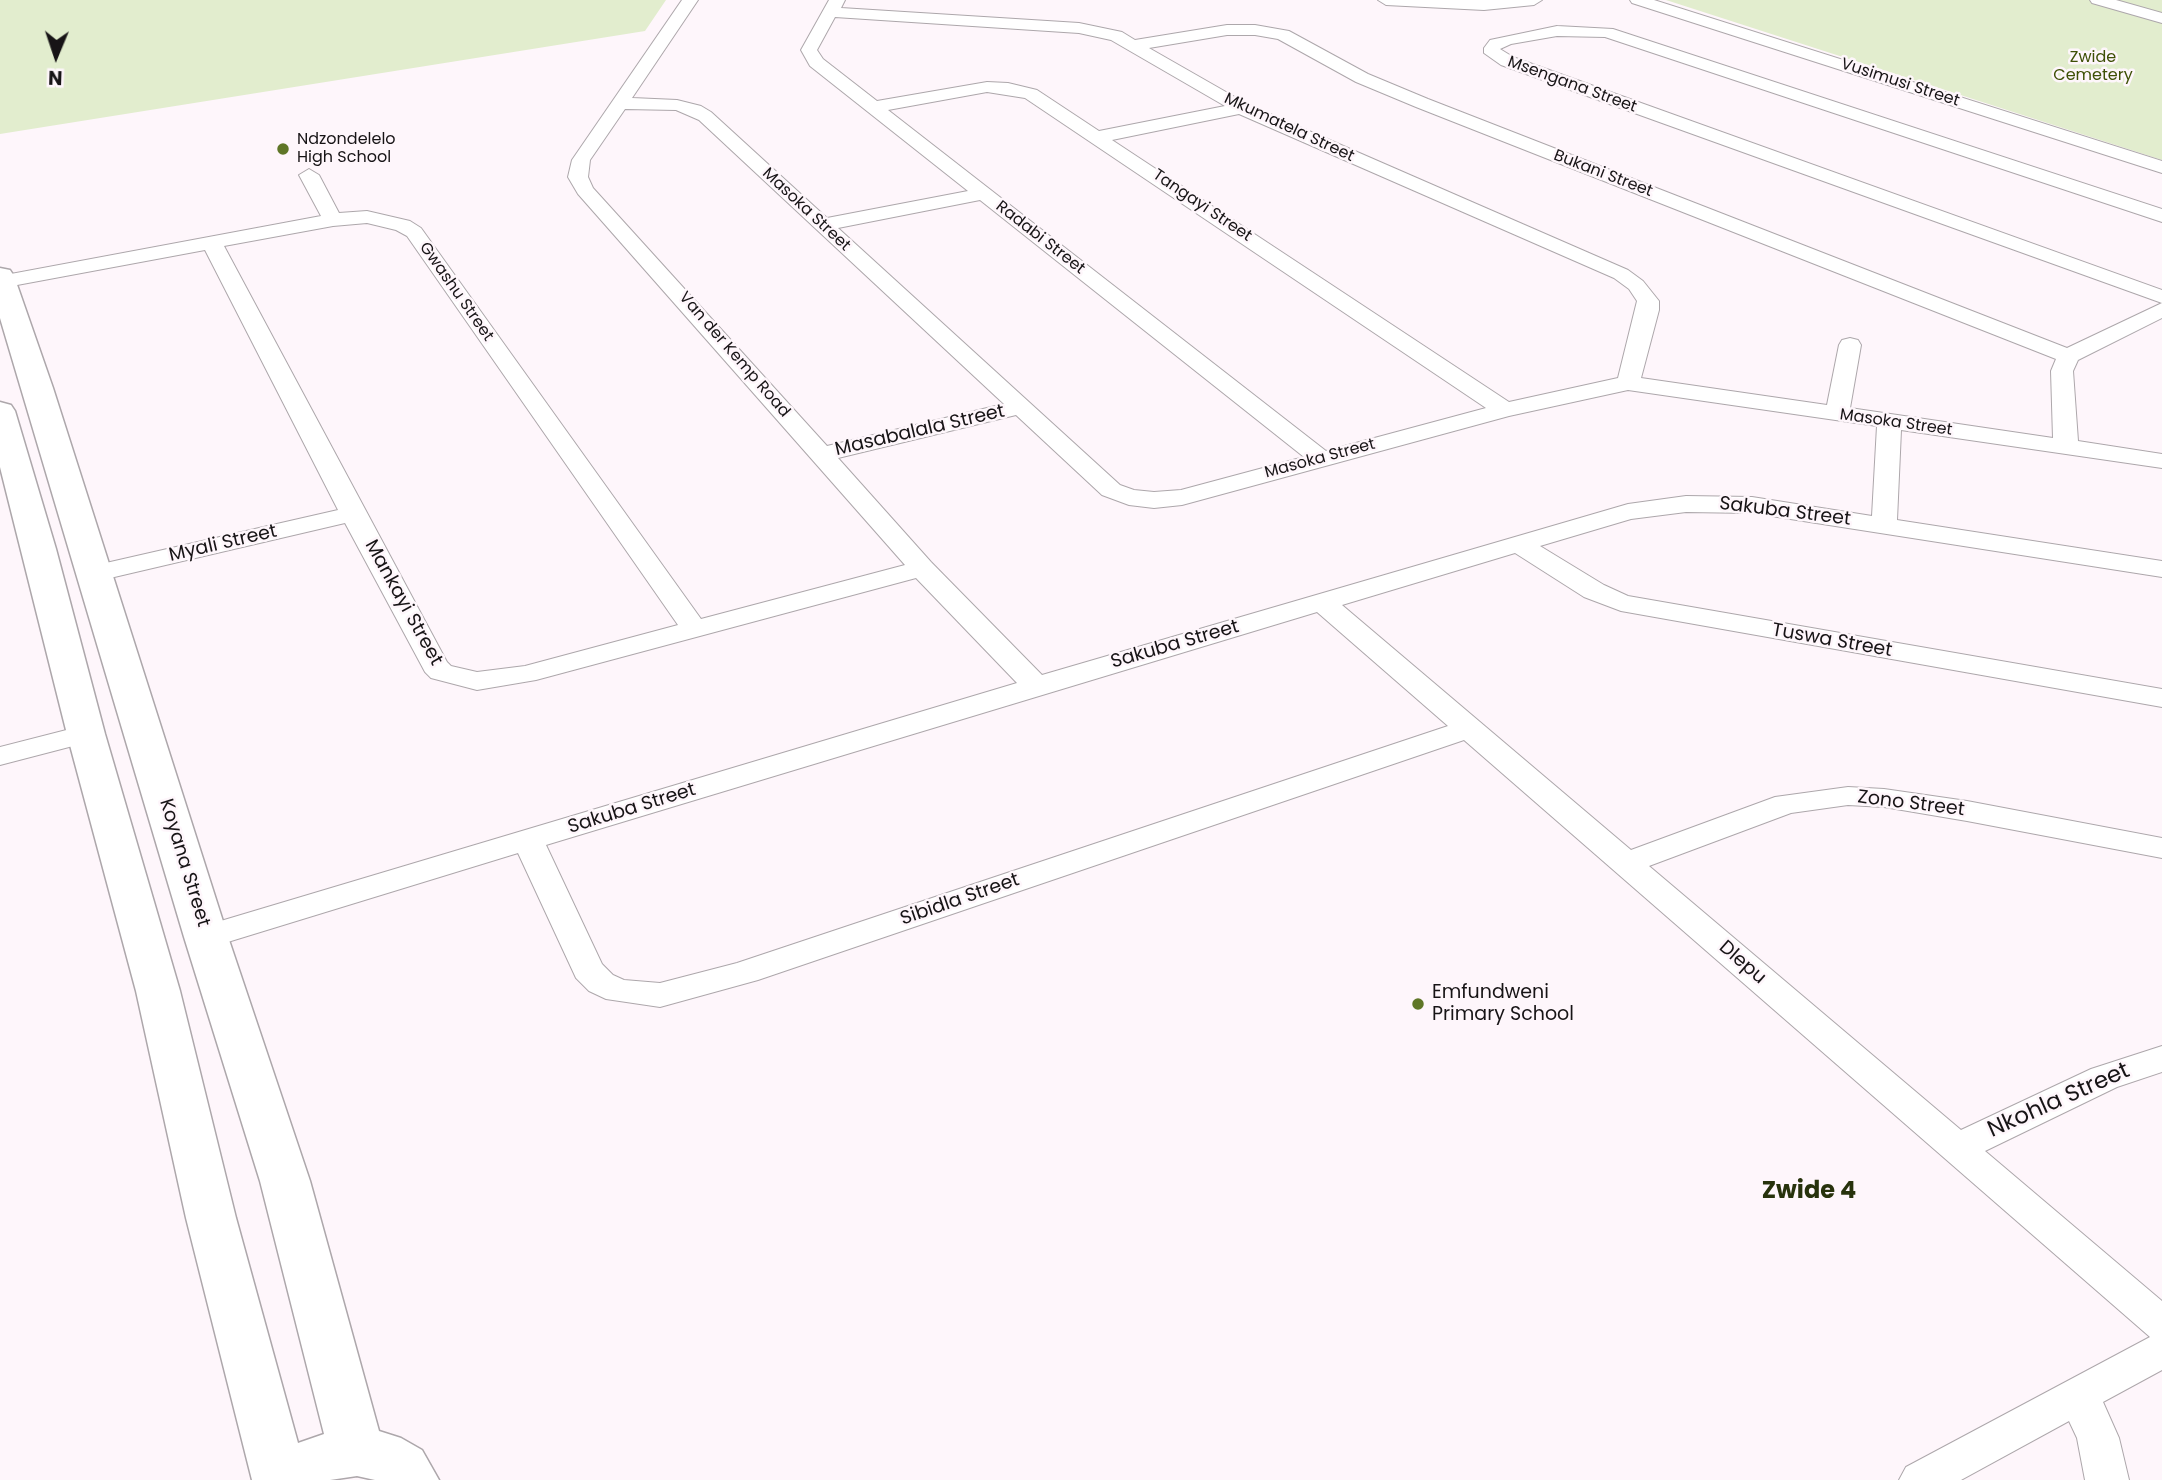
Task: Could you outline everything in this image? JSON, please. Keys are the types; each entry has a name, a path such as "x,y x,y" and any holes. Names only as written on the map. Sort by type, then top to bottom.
{"main road":[{"name":"Koyana Street","path":"1,279 38,388 206,937 285,1181 357,1452"},
{"path":"0,411 40,549 86,734 158,991 211,1218 282,1480 305,1465 331,1455 357,1452 381,1455 402,1467 411,1480"}],"street":[{"name":"Van der Kemp Road","path":"690,0 581,160 579,177 584,190 922,569 1036,686"},
{"path":"1386,0 1497,5 1534,0"},
{"name":"Vusimusi Street","path":"1637,0 2162,167"},
{"path":"2098,0 2162,18"},
{"name":"Mkumatela Street","path":"833,6 1107,32 1135,45 1241,108 1604,266 1629,279 1644,293 1648,310 1628,383"},
{"name":"Radabi Street","path":"833,6 811,43 810,56 1322,459"},
{"name":"Bukani Street","path":"1135,45 1227,30 1255,30 1283,35 1362,78 1422,103 2068,356"},
{"name":"Msengana Street","path":"2162,216 1620,35 1591,30 1557,31 1507,40 1492,48 1492,53 1507,61 2162,297"},
{"name":"Tangayi Street","path":"873,107 975,88 1008,88 1042,99 1505,410"},
{"name":"Masoka Street","path":"619,103 677,105 695,110 1111,490 1141,499 1182,497 1505,410 1628,383 2162,461"},
{"path":"1098,136 1241,108"},
{"path":"309,175 333,220"},
{"path":"822,225 983,194"},
{"name":"Gwashu Street","path":"1,279 333,220 368,217 387,219 403,225 414,232 694,628"},
{"name":"Mankayi Street","path":"212,243 435,666 451,676 477,681 517,676 922,569"},
{"path":"2066,447 2062,371 2068,356 2162,310"},
{"path":"1837,414 1850,345"},
{"name":"Masabalala Street","path":"821,455 1019,407"},
{"path":"1884,525 1889,422"},
{"name":"Sakuba Street","path":"206,937 1517,542 1628,512 1686,504 1752,505 2162,569"},
{"name":"Myali Street","path":"93,574 353,514"},
{"name":"Tuswa Street","path":"1517,542 1594,591 1621,603 2162,698"},
{"name":"Dlepu","path":"1322,602 2162,1325"},
{"name":"Sibidla Street","path":"528,841 588,970 601,982 618,991 660,995 687,990 759,968 1469,729"},
{"path":"0,755 86,734"},
{"name":"Zono Street","path":"1626,863 1786,804 1848,796 1884,797 2162,848"},
{"name":"Nkohla Street","path":"1957,1147 2104,1078 2162,1059"},
{"path":"1921,1480 2162,1350"},
{"path":"2079,1394 2098,1438 2108,1480"}],"green space":[{"path":"0,0 666,0 645,31 0,134"},
{"name":"Zwide Cemetery","path":"1666,0 2162,0 2162,160"}],"place":[{"name":"Ndzondelelo High School","path":"283,149"},
{"name":"Emfundweni Primary School","path":"1418,1004"}],"district":[{"name":"Zwide 4","path":"1809,1192"}]}
